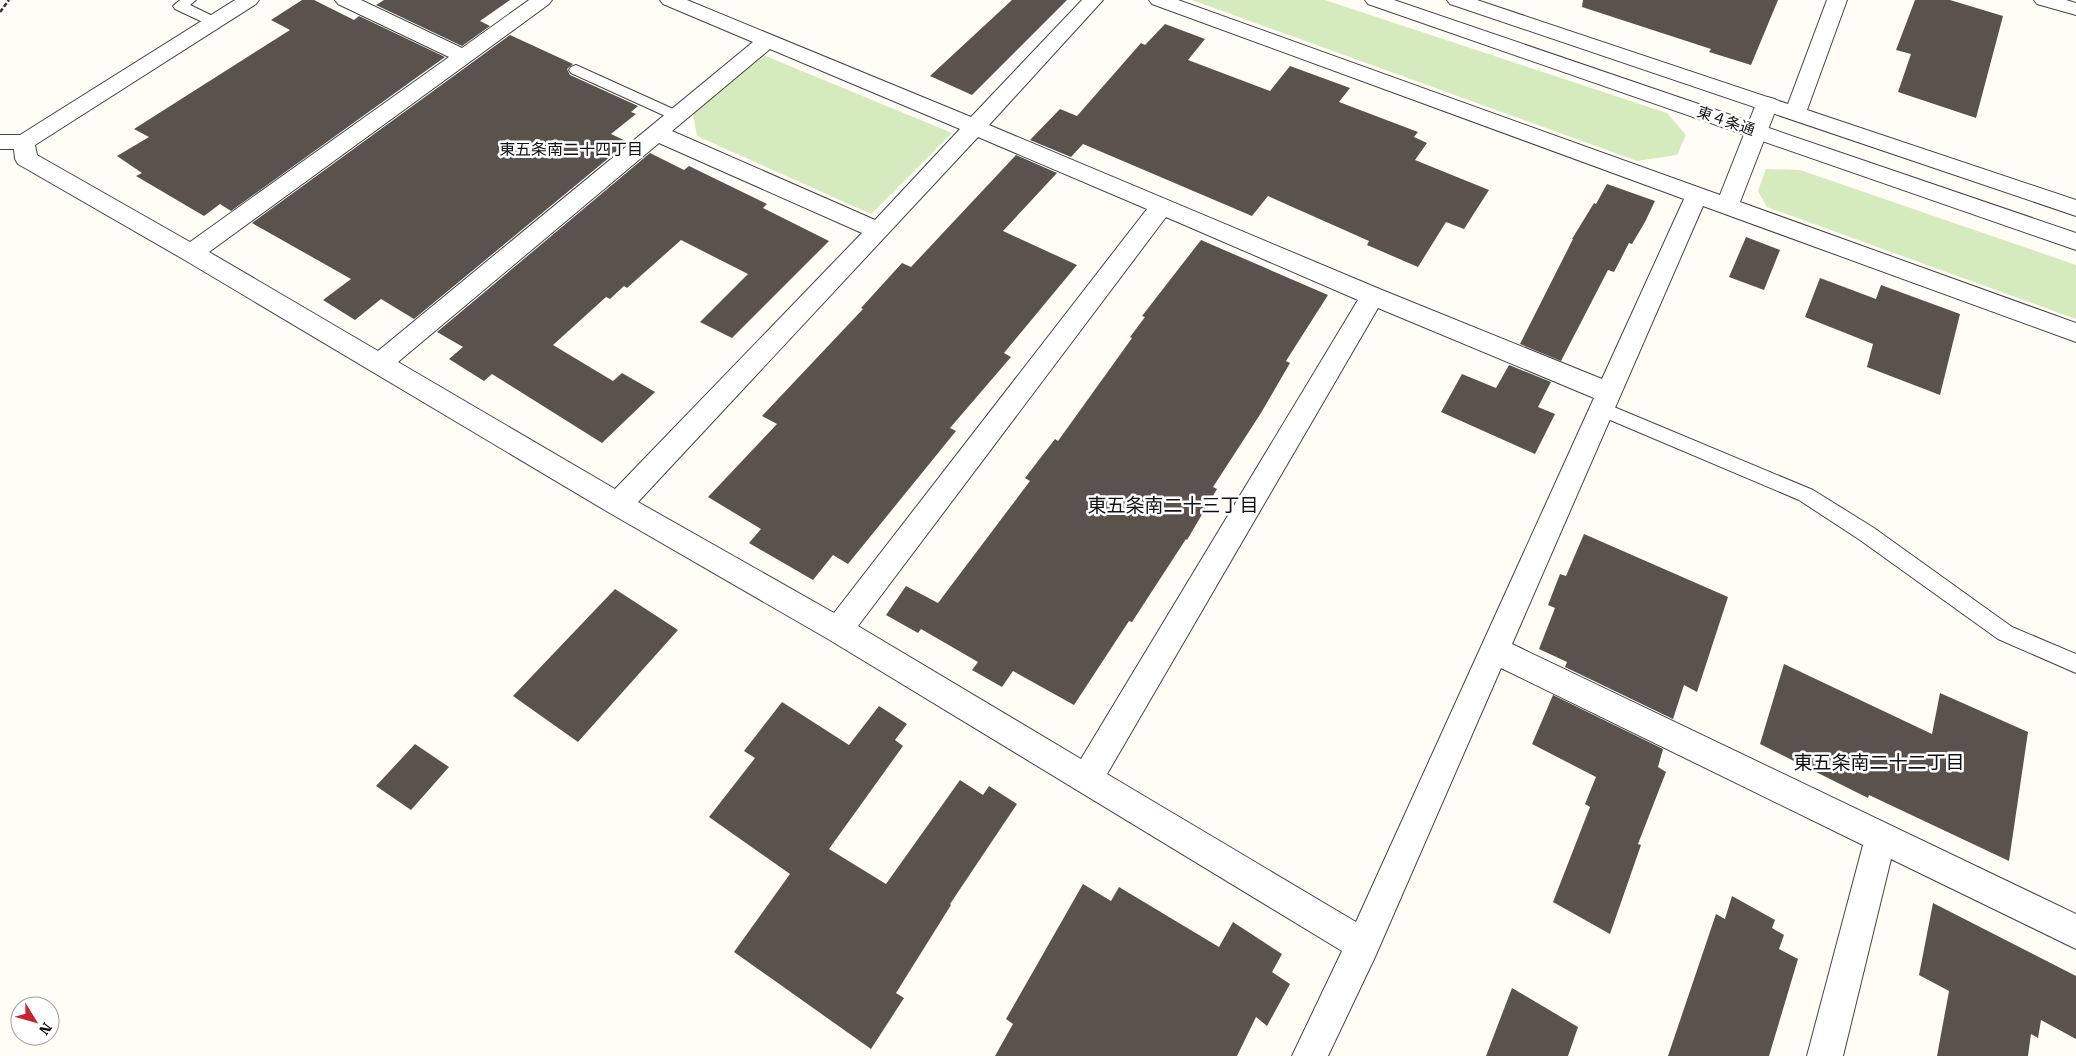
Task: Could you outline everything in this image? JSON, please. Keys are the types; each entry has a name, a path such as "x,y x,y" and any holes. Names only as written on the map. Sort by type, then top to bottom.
{"street":[{"path":"249,0 12,142 26,159 380,362 618,504 838,630 1362,945"},
{"path":"345,0 463,56"},
{"path":"191,253 542,0"},
{"path":"670,0 1373,296 1606,401"},
{"path":"618,504 878,232 1093,0"},
{"path":"1159,0 2076,333"},
{"name":"東４条通","path":"1375,0 2076,242"},
{"name":"東４条通","path":"1457,0 2076,208"},
{"path":"1795,112 1837,0"},
{"path":"2044,0 2076,9"},
{"path":"380,362 767,41"},
{"path":"1727,207 1767,104"},
{"path":"656,133 878,232"},
{"path":"1310,1056 1362,945 1697,195"},
{"path":"838,630 1161,207"},
{"path":"1086,780 1373,296"},
{"path":"1493,649 2076,932"},
{"path":"1825,1056 1881,836"}],"lane":[{"path":"189,0 180,6 214,22"},
{"path":"576,70 676,116"},
{"path":"1606,401 1806,495 1867,534 2004,633 2076,664"}],"path":[{"path":"0,12 9,0"}],"green space":[{"path":"1192,0 1325,0 1667,113 1686,135 1677,155 1637,161"},
{"path":"761,54 952,133 871,214 697,136 693,114"},
{"path":"1766,169 1800,170 2076,265 2076,319 1767,207 1758,191"}],"building":[{"path":"302,0 314,0 354,20 359,16 445,57 231,211 220,204 204,216 136,176 142,173 117,156 149,137 134,129 290,30 271,20"},
{"path":"384,0 510,0 480,21 490,26 462,46 376,5"},
{"path":"1012,0 1067,0 972,95 930,76"},
{"path":"1583,0 1778,0 1751,65 1709,52 1711,49 1582,7"},
{"path":"1915,0 1950,0 2003,16 1976,118 1898,92 1911,54 1896,50"},
{"path":"1165,24 1205,39 1188,60 1270,91 1290,66 1350,88 1339,102 1418,132 1414,137 1427,143 1415,160 1489,190 1464,229 1446,222 1418,267 1367,245 1369,241 1268,196 1252,216 1083,144 1071,157 1030,140 1060,109 1077,116 1141,43 1145,45"},
{"path":"510,35 573,64 567,69 570,75 638,106 631,112 636,114 611,134 628,142 414,319 381,299 355,320 323,300 351,279 252,223"},
{"path":"650,153 684,170 689,166 767,204 763,208 829,241 732,338 700,322 748,274 681,240 627,288 624,286 610,299 606,297 553,345 613,381 622,373 655,392 602,443 492,374 484,381 449,359 463,347 437,332"},
{"path":"1016,155 1057,173 1003,231 1077,265 1004,353 1011,357 950,428 956,431 848,564 833,555 813,580 749,543 761,529 708,497 777,424 762,416 863,309 861,308 902,263 911,267"},
{"path":"1607,184 1655,201 1645,222 1632,244 1629,243 1614,272 1608,270 1561,361 1520,344 1572,239"},
{"path":"1746,237 1780,250 1764,290 1729,277"},
{"path":"1201,240 1328,295 1286,361 1290,363 1261,413 1213,487 1217,489 1187,540 1132,622 1129,621 1074,705 1013,671 1002,687 972,670 978,662 921,629 918,633 886,615 906,586 938,603 1030,481 1025,478 1055,439 1058,441 1132,338 1130,337 1145,317 1142,316"},
{"path":"1820,278 1876,299 1881,285 1960,314 1940,395 1867,367 1873,344 1805,317"},
{"path":"1509,365 1551,382 1538,407 1555,414 1535,454 1441,412 1462,374 1496,388"},
{"path":"1584,534 1728,597 1697,692 1684,685 1673,719 1565,667 1567,662 1539,649 1555,608 1548,605 1560,574 1566,576"},
{"path":"615,589 678,630 578,742 513,696"},
{"path":"1784,664 1932,734 1940,693 2028,732 2009,861 1869,795 1868,798 1760,744"},
{"path":"1553,695 1663,749 1658,767 1666,772 1638,844 1641,845 1610,934 1553,902 1590,807 1585,804 1596,777 1532,744"},
{"path":"782,702 849,745 879,706 907,724 895,740 903,746 829,849 886,884 960,780 983,795 989,786 1017,804 950,904 896,993 904,998 871,1049 734,952 790,874 709,817 755,758 744,751"},
{"path":"415,744 449,767 411,810 376,786"},
{"path":"1083,884 1111,901 1119,887 1219,947 1233,922 1282,954 1272,972 1290,984 1267,1026 1256,1017 1237,1056 995,1056 1013,1024 1006,1019"},
{"path":"1732,896 1775,920 1772,928 1784,935 1779,949 1798,959 1769,1056 1668,1056 1716,914 1725,919"},
{"path":"1933,903 2076,976 2076,1039 2041,1020 2038,1038 2031,1034 2028,1056 1937,1056 1949,991 1919,975"},
{"path":"1512,988 1578,1027 1568,1056 1486,1056"}],"district":[{"name":"東五条南二十四丁目","path":"571,149"},
{"name":"東五条南二十三丁目","path":"1173,505"},
{"name":"東五条南二十二丁目","path":"1879,762"}]}
